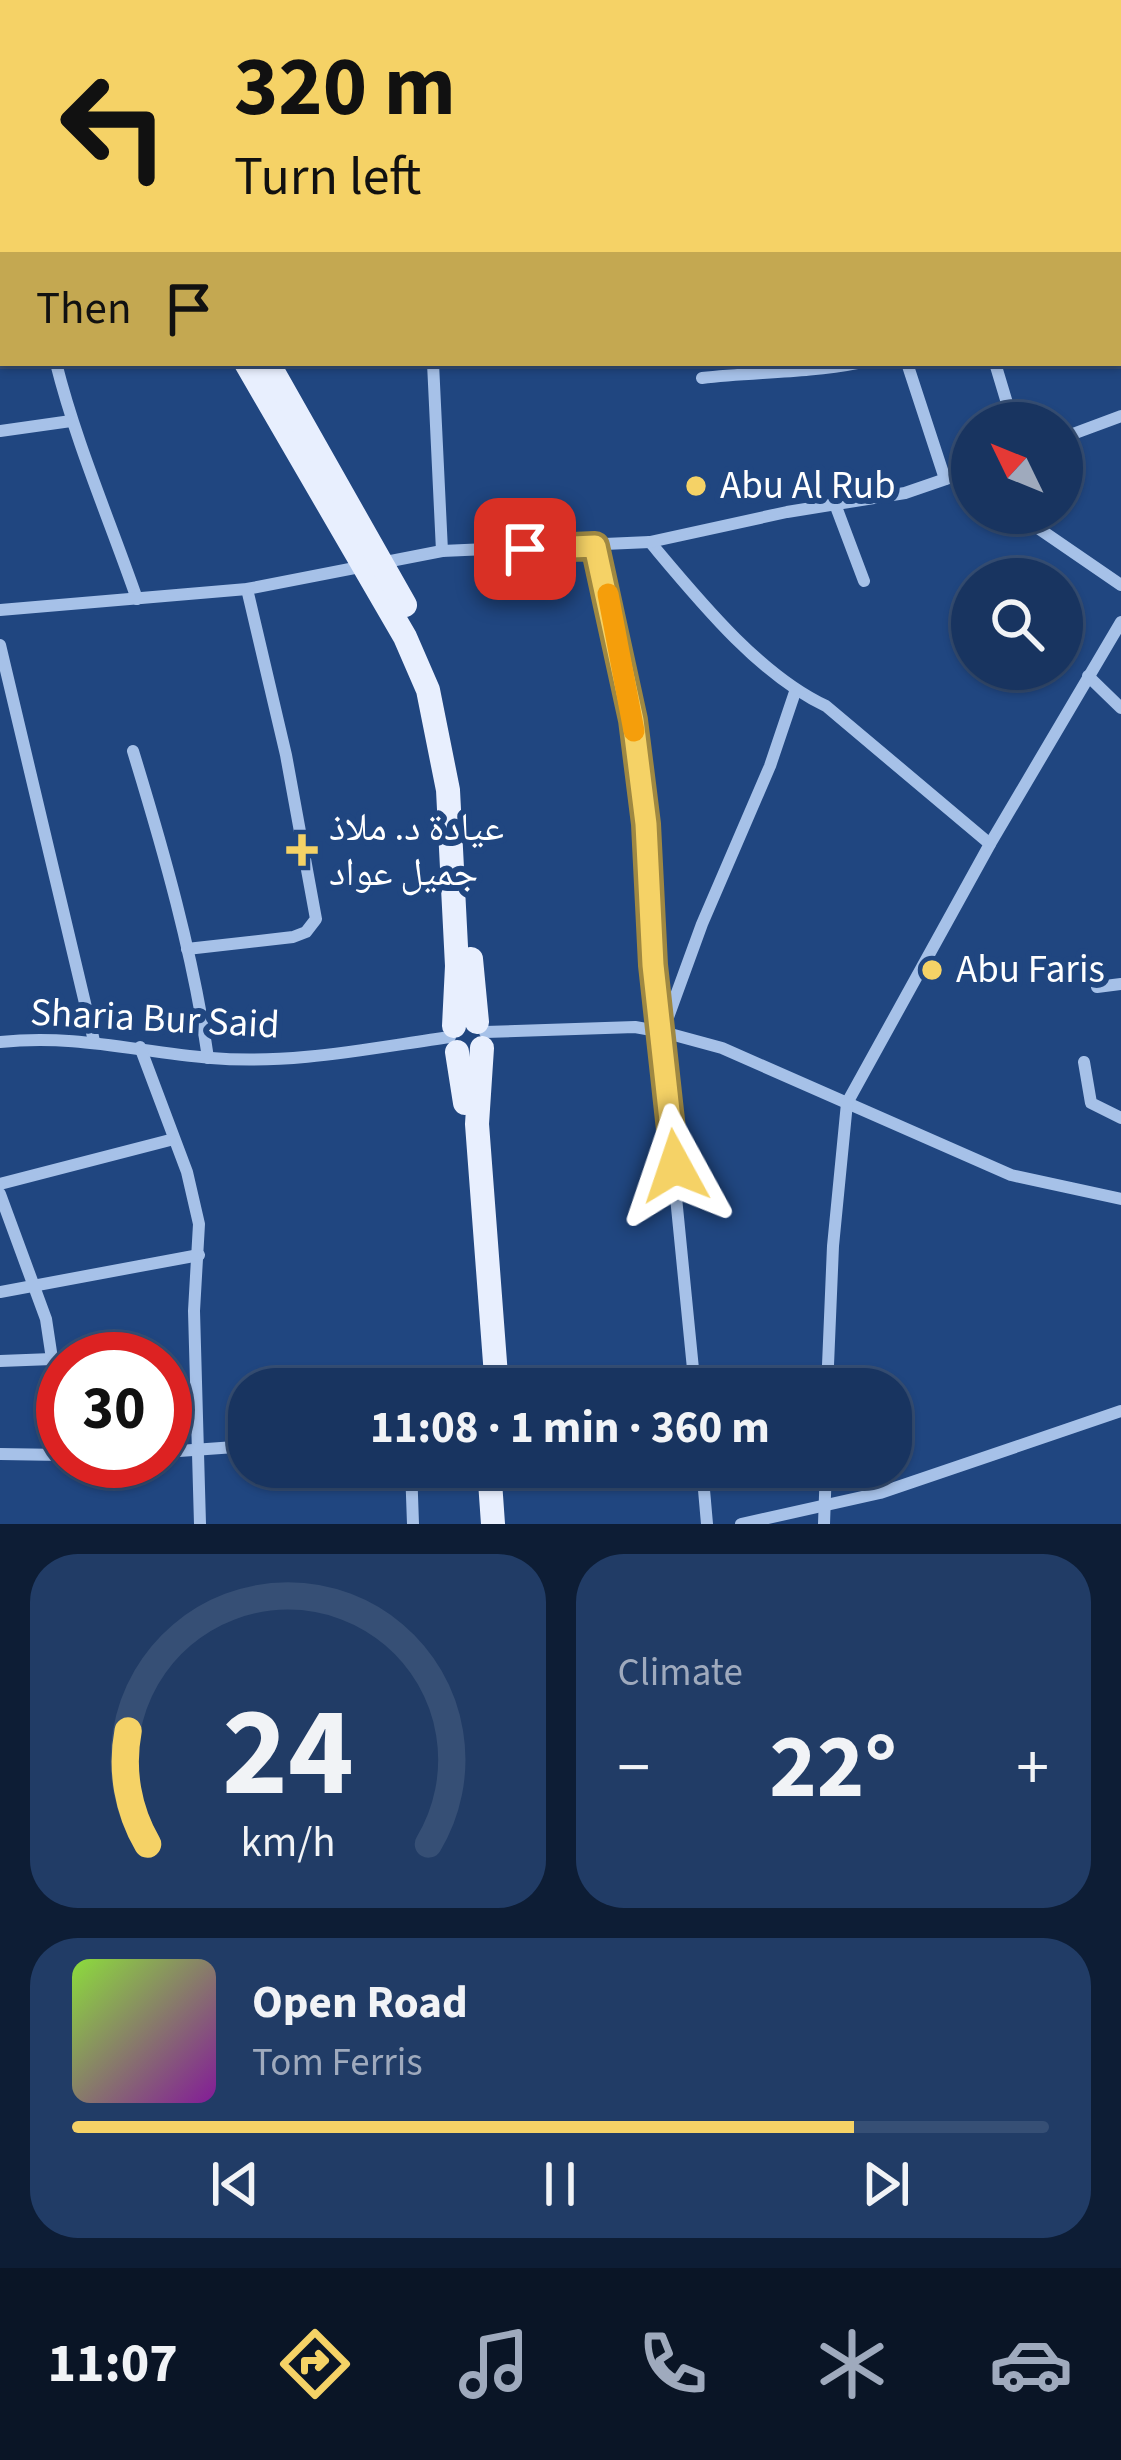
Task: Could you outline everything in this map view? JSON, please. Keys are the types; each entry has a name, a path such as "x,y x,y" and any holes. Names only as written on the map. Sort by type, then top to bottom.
{"main road":[{"path":"248,366 372,564"},
{"path":"270,366 417,661 444,757 495,1368"},
{"path":"468,1036 465,1105 482,1368"},
{"path":"490,1488 493,1524"},
{"path":"503,1488 506,1524"}],"street":[{"path":"57,366 70,421 91,463 137,599"},
{"path":"433,366 442,550"},
{"path":"702,378 842,366"},
{"path":"908,366 945,479"},
{"path":"996,366 1006,402"},
{"path":"1083,430 1121,416"},
{"path":"0,431 70,421"},
{"path":"0,610 247,590 442,550 650,542 905,493 951,477"},
{"path":"835,504 864,580"},
{"path":"1047,534 1121,585"},
{"path":"650,542 694,595 794,692 826,706 990,844"},
{"path":"595,546 633,720 646,824 653,965 692,1368"},
{"path":"187,949 300,935 311,927 317,910 247,590"},
{"path":"828,1368 833,1246 847,1103 990,844 1121,622"},
{"path":"0,645 94,1041"},
{"path":"1088,676 1121,708"},
{"path":"663,1032 702,924 770,766 794,692"},
{"path":"134,751 187,949 208,1058"},
{"path":"1097,987 1121,984"},
{"name":"Sharia Bur Said","path":"0,1042 94,1041 262,1061 468,1036 635,1027 722,1048 1011,1175 1121,1198"},
{"path":"140,1046 196,1206 200,1524"},
{"path":"1084,1062 1091,1103 1121,1118"},
{"path":"0,1184 174,1139"},
{"path":"0,1194 35,1285 46,1332"},
{"path":"0,1292 199,1255"},
{"path":"0,1361 36,1360"},
{"path":"741,1524 880,1493 1121,1411"},
{"path":"192,1450 228,1448"},
{"path":"0,1454 36,1455"},
{"path":"411,1488 412,1524"},
{"path":"704,1488 707,1524"},
{"path":"824,1524 825,1488"}],"slow traffic":[{"path":"608,594 634,731"}],"place":[{"name":"Abu Al Rub","path":"696,486"},
{"name":"عيادة د. ملاذ جميل عواد","path":"302,850"},
{"name":"Abu Faris","path":"932,970"}],"route":[{"path":"525,549 595,546 605,582 633,720 646,824 653,965 675,1166"}]}
